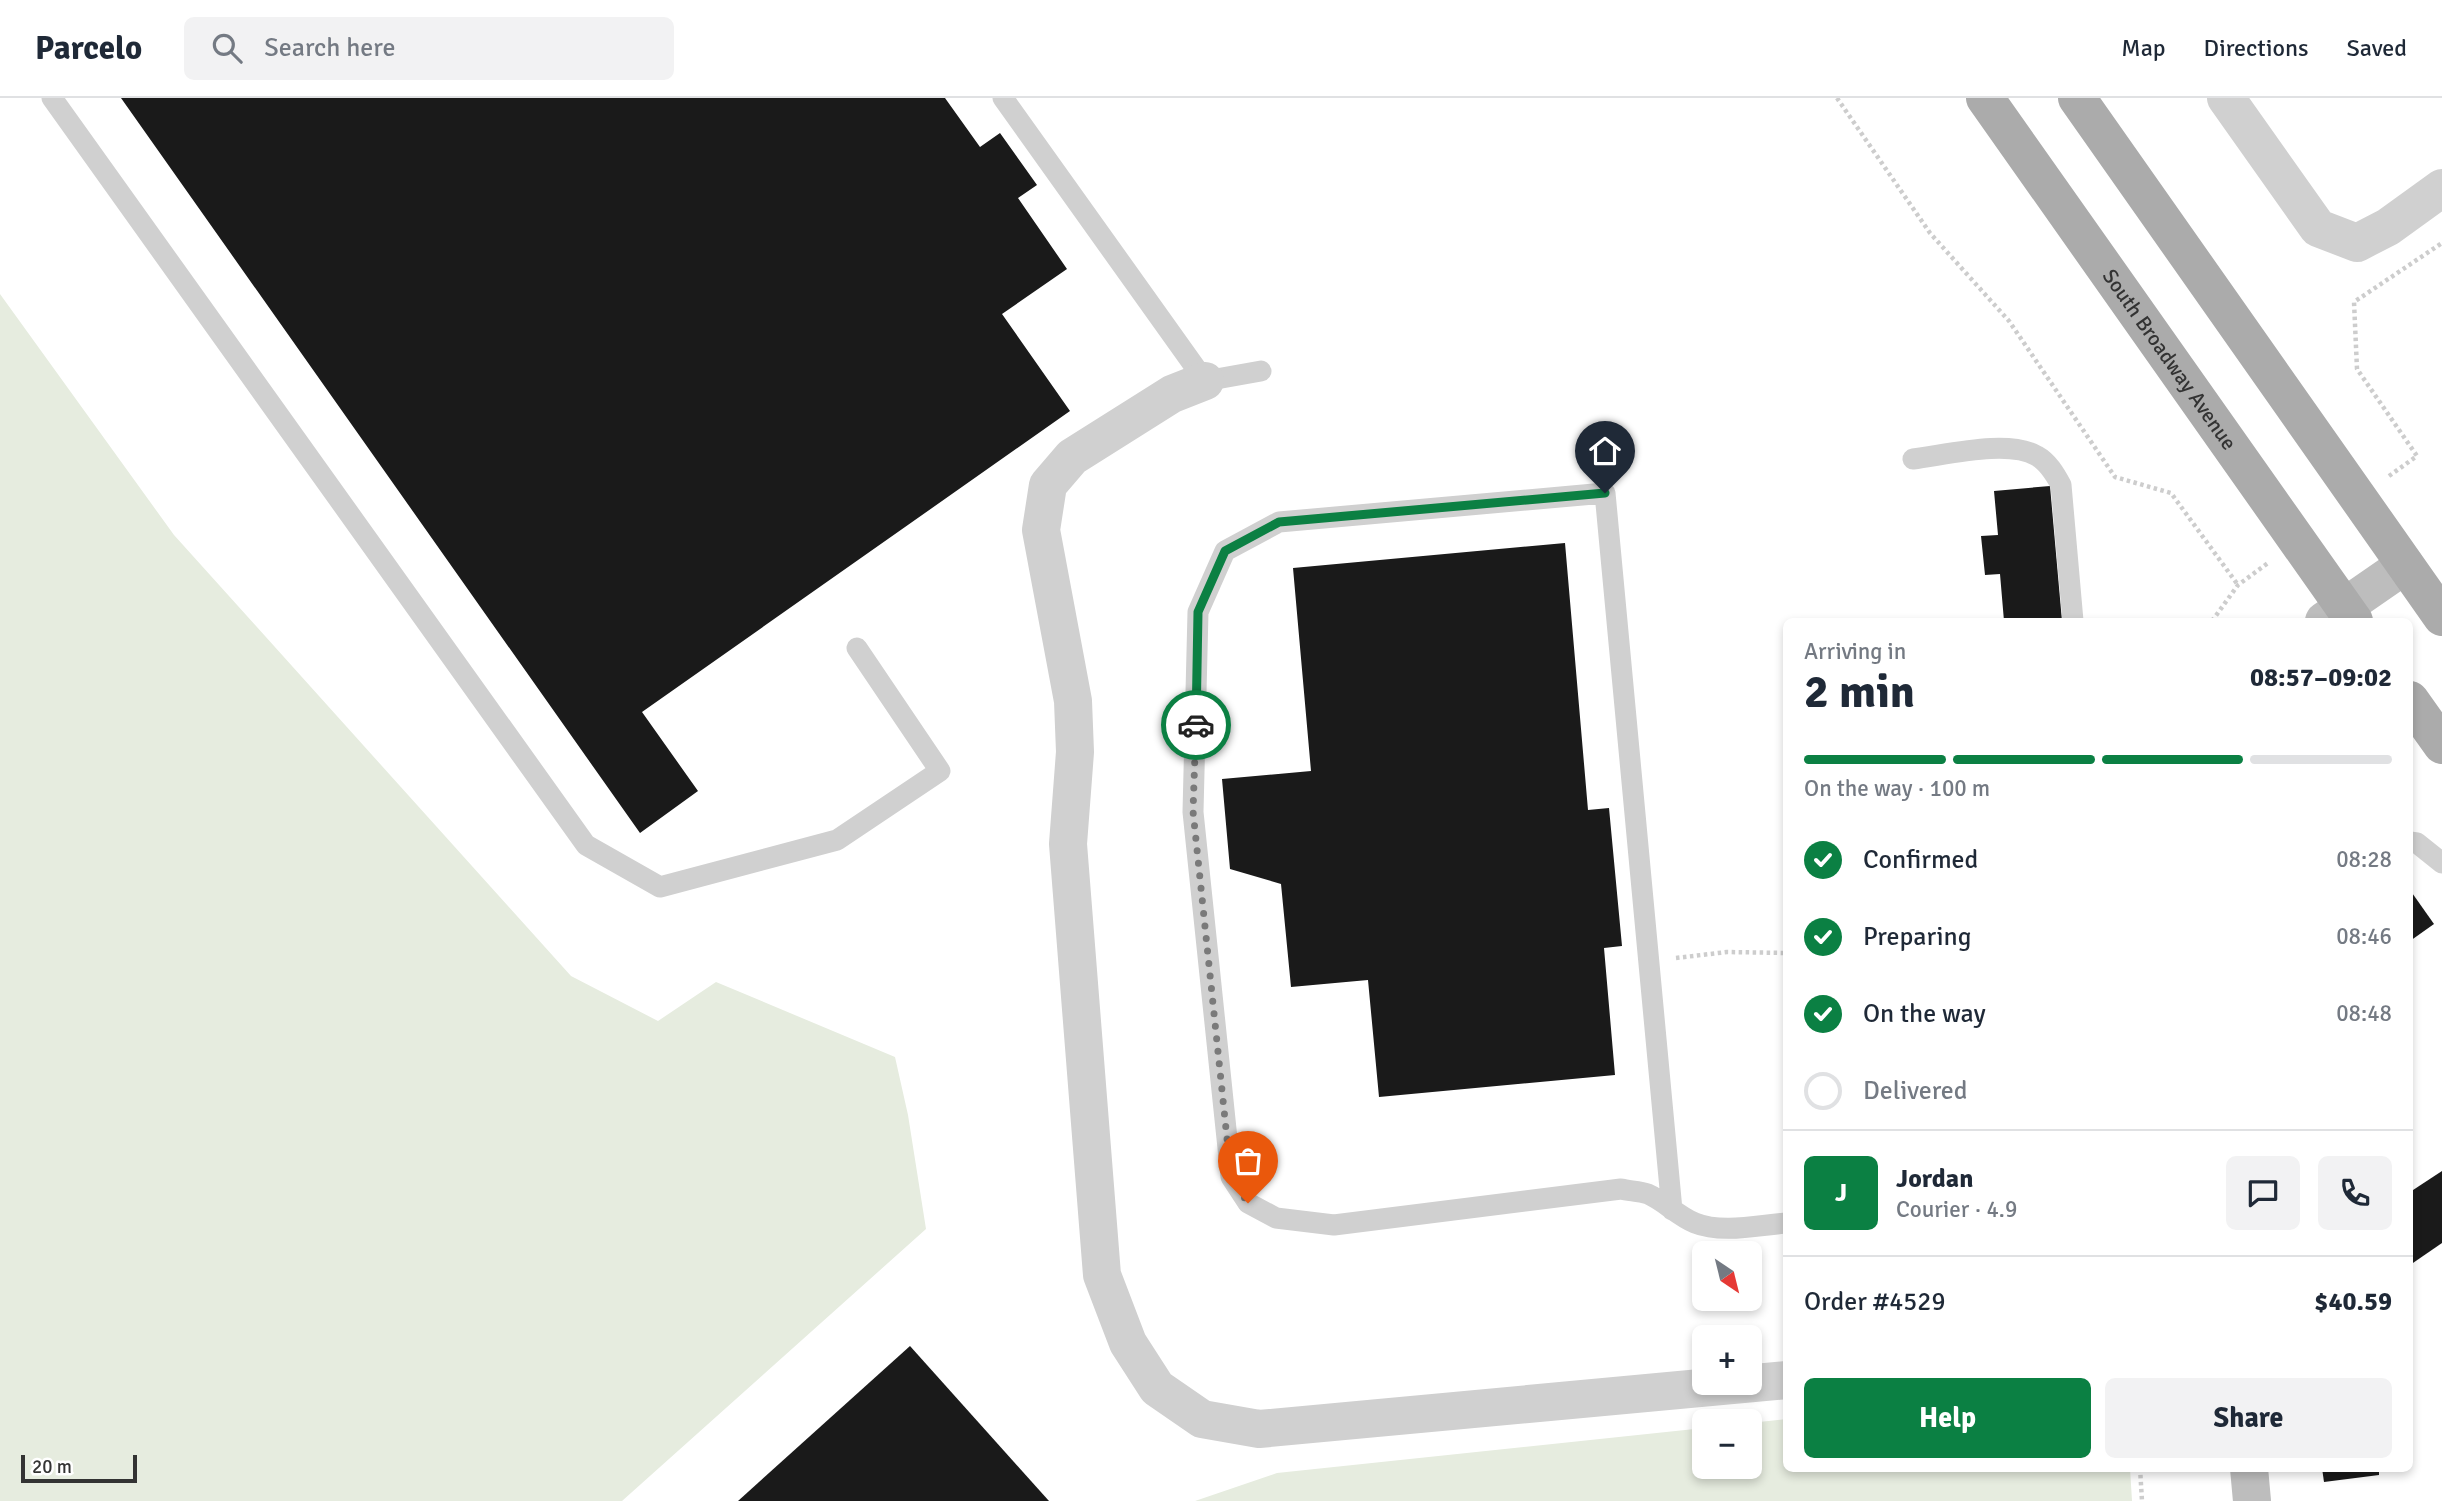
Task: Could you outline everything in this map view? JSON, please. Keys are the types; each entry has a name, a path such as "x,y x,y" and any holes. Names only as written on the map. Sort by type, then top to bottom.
{"main road":[{"name":"South Broadway Avenue","path":"1984,98 2341,617"},
{"path":"2077,98 2442,617"},
{"path":"2341,617 2405,565"},
{"path":"2413,704 2442,745"},
{"path":"2249,1472 2252,1501"}],"street":[{"path":"2226,98 2318,228 2357,243 2388,227 2442,188"},
{"path":"1205,381 1172,394 1072,457 1048,485 1041,530 1073,701 1075,752 1068,844 1102,1275 1128,1343 1157,1388 1202,1419 1259,1429 1783,1380"}],"lane":[{"path":"52,98 586,845 660,887 837,840 940,771 857,648"},
{"path":"1003,98 1205,381 1261,371"},
{"path":"1913,459 2002,448 2022,450 2037,456 2052,469 2061,485 2073,618"},
{"path":"1672,1210 1605,493 1279,522 1225,551 1198,612 1193,811 1231,1177 1248,1203 1276,1218 1334,1225 1621,1189 1648,1194 1672,1210 1696,1223 1730,1228 1783,1223"},
{"path":"2413,842 2442,863"}],"path":[{"path":"1838,98 1930,233 2009,321 2115,477 2171,493 2238,585 2214,618"},
{"path":"2396,274 2442,243"},
{"path":"1649,961 1727,952 1783,953"},
{"path":"2140,1472 2142,1501"}],"shaded area":[{"path":"0,294 174,535 571,976 658,1021 716,982 895,1057 908,1115 926,1229 622,1501 0,1501"},
{"path":"1783,1419 1783,1472 2130,1472 2132,1501 1195,1501 1277,1473 1692,1429 1692,1479 1762,1479 1762,1422"}],"building":[{"path":"121,98 945,98 980,147 1000,133 1037,185 1018,198 1067,269 1002,314 1070,411 642,712 698,791 640,833"},
{"path":"2050,486 2062,618 2004,618 2000,574 1985,575 1981,536 1998,535 1994,491"},
{"path":"1565,543 1588,810 1609,808 1622,946 1604,948 1615,1075 1379,1097 1368,980 1291,987 1281,884 1230,869 1222,779 1311,771 1293,568"},
{"path":"2413,894 2434,924 2413,939"},
{"path":"2442,1171 2442,1243 2413,1263 2413,1190"},
{"path":"910,1346 1049,1501 738,1501"},
{"path":"2323,1472 2379,1472 2379,1475 2324,1482"}],"way so far":[{"path":"1196,725 1193,811 1231,1177 1248,1203"}],"route":[{"path":"1196,725 1198,612 1225,551 1279,522 1605,493"}]}
